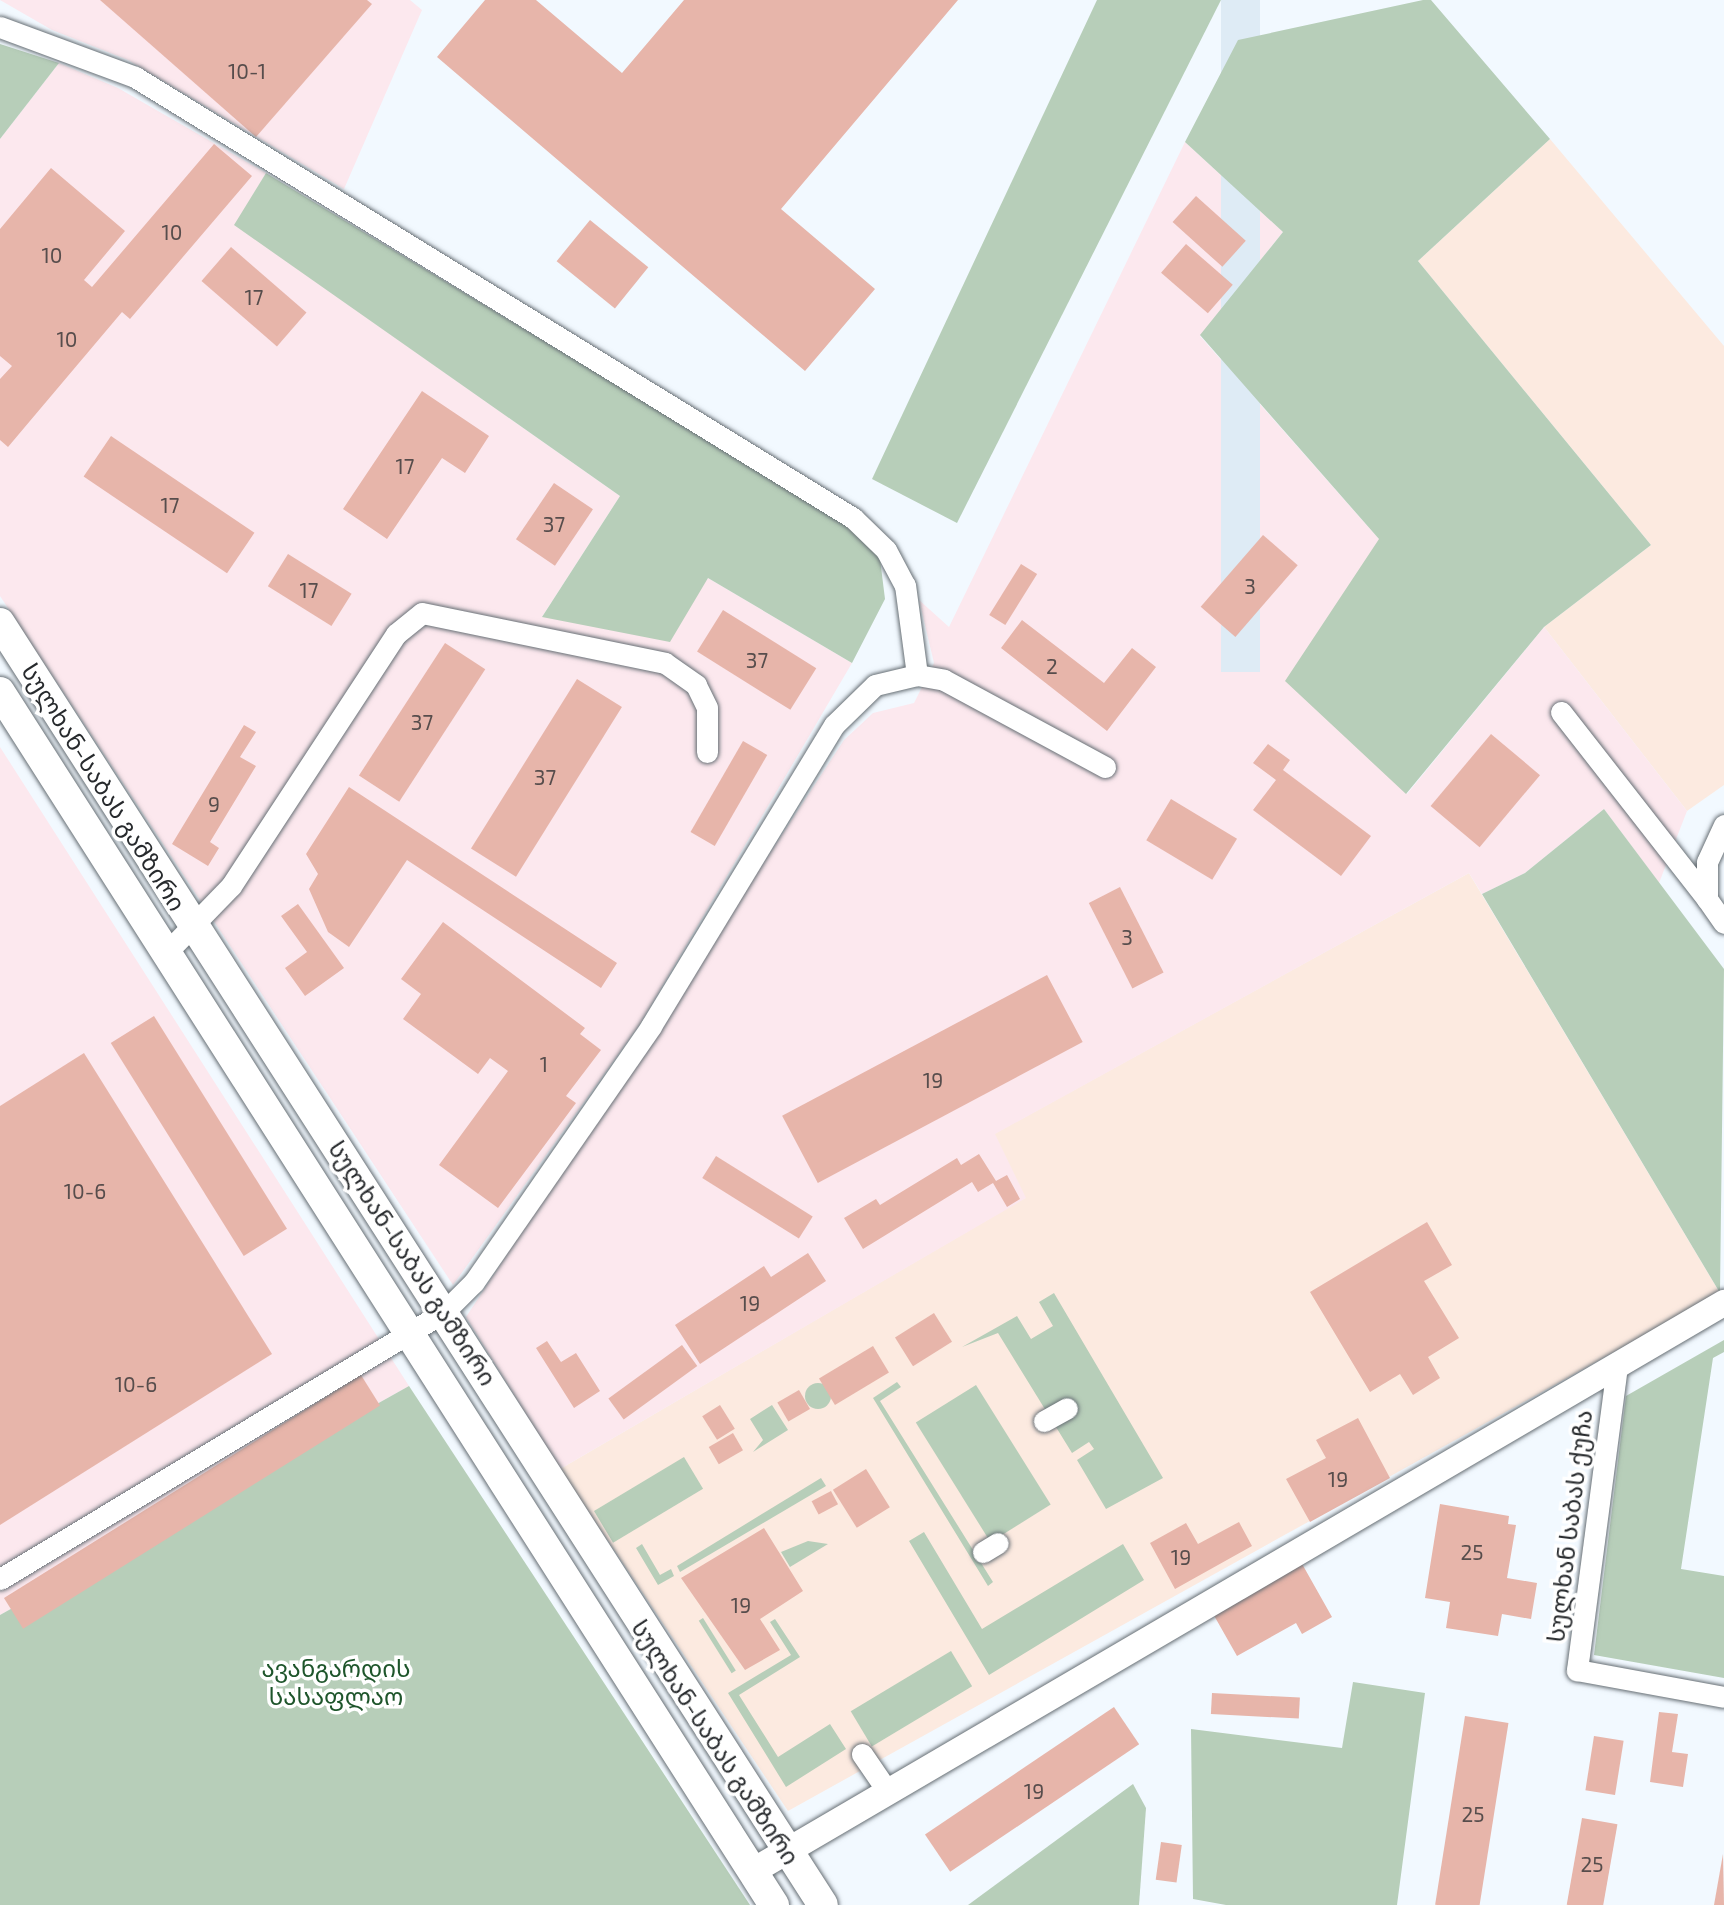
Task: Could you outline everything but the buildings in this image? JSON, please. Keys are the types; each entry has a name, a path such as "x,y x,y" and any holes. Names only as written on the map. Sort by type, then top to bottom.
{"main road":[{"name":"სულხან-საბას გამზირი","path":"0,622 193,928 444,1312 785,1852 823,1905"},
{"name":"სულხან-საბას გამზირი","path":"0,692 774,1905"}],"street":[{"path":"0,27 135,77 853,518 886,550 905,586 917,675"},
{"path":"165,954 231,886 396,634 422,613 665,663 696,685 707,708 707,752"},
{"path":"0,1578 444,1312 474,1282 651,1026 834,725 875,685 917,675 944,680 1105,767"},
{"path":"1561,712 1724,923"},
{"path":"1707,899 1707,862 1724,825"},
{"path":"753,1871 1724,1303"},
{"name":"სულხან საბას ქუჩა","path":"1616,1366 1577,1670 1724,1697"},
{"path":"1044,1421 1067,1408"},
{"path":"862,1754 888,1792"}],"shaded area":[{"path":"0,0 410,0 422,10 344,189 128,60 52,30"},
{"path":"1221,0 1260,0 1260,672 1221,672"},
{"path":"59,63 118,88 266,173 235,225 620,496 542,617 708,578 852,663 640,1024 453,1285 0,596 0,139"},
{"path":"1550,139 1724,346 1724,785 1687,811 1544,627 1651,545 1418,261"},
{"path":"1185,142 1283,232 1200,336 1379,539 1407,794 1544,627 1687,811 1659,883 1604,809 1525,873 1482,894 1469,873 995,1134 1026,1198 560,1469 466,1317 844,740 873,713 914,703 934,663 919,600 949,627"},
{"path":"0,747 409,1386 0,1615"},
{"path":"1469,873 1720,1293 788,1811 560,1469 1025,1198 994,1134"}],"green space":[{"path":"1097,0 1221,0 957,523 872,479"},
{"path":"1431,0 1550,139 1418,261 1651,545 1544,627 1406,794 1285,681 1379,539 1200,335 1283,232 1185,142 1238,40"},
{"path":"0,44 59,63 0,139"},
{"path":"266,173 845,523 879,551 885,599 852,663 708,578 670,642 542,617 620,496 234,225"},
{"path":"1604,809 1724,969 1720,1293 1482,894 1525,873"},
{"path":"1054,1293 1163,1478 1106,1509 1077,1460 1094,1449 1089,1442 1072,1453 998,1333 962,1347 1017,1316 1031,1339 1053,1326 1039,1302"},
{"path":"1724,1340 1724,1352 1713,1358 1681,1569 1724,1576 1724,1678 1594,1655 1626,1396"},
{"path":"897,1382 901,1387 880,1401 993,1582 988,1586 873,1398"},
{"path":"818,1383 827,1387 831,1396 827,1405 818,1409 809,1405 805,1396 809,1387"},
{"path":"976,1385 1051,1505 991,1542 916,1423"},
{"name":"ავანგარდის სასაფლაო","path":"409,1386 750,1905 0,1905 0,1615"},
{"path":"772,1405 788,1430 753,1452 763,1440 750,1419"},
{"path":"684,1457 703,1489 613,1543 594,1511"},
{"path":"821,1478 826,1486 680,1572 677,1566"},
{"path":"924,1532 982,1629 1123,1544 1144,1580 989,1675 909,1541"},
{"path":"808,1541 828,1544 790,1567 781,1552"},
{"path":"642,1544 660,1575 671,1569 674,1576 658,1585 636,1548"},
{"path":"703,1618 736,1671 732,1673 699,1621"},
{"path":"775,1619 800,1657 739,1695 778,1757 830,1724 846,1749 786,1787 728,1693 791,1655 770,1622"},
{"path":"951,1651 972,1686 872,1746 851,1711"},
{"path":"1353,1682 1425,1693 1397,1905 1226,1905 1193,1899 1191,1729 1342,1748"},
{"path":"1133,1784 1146,1808 1139,1905 968,1905"}]}
